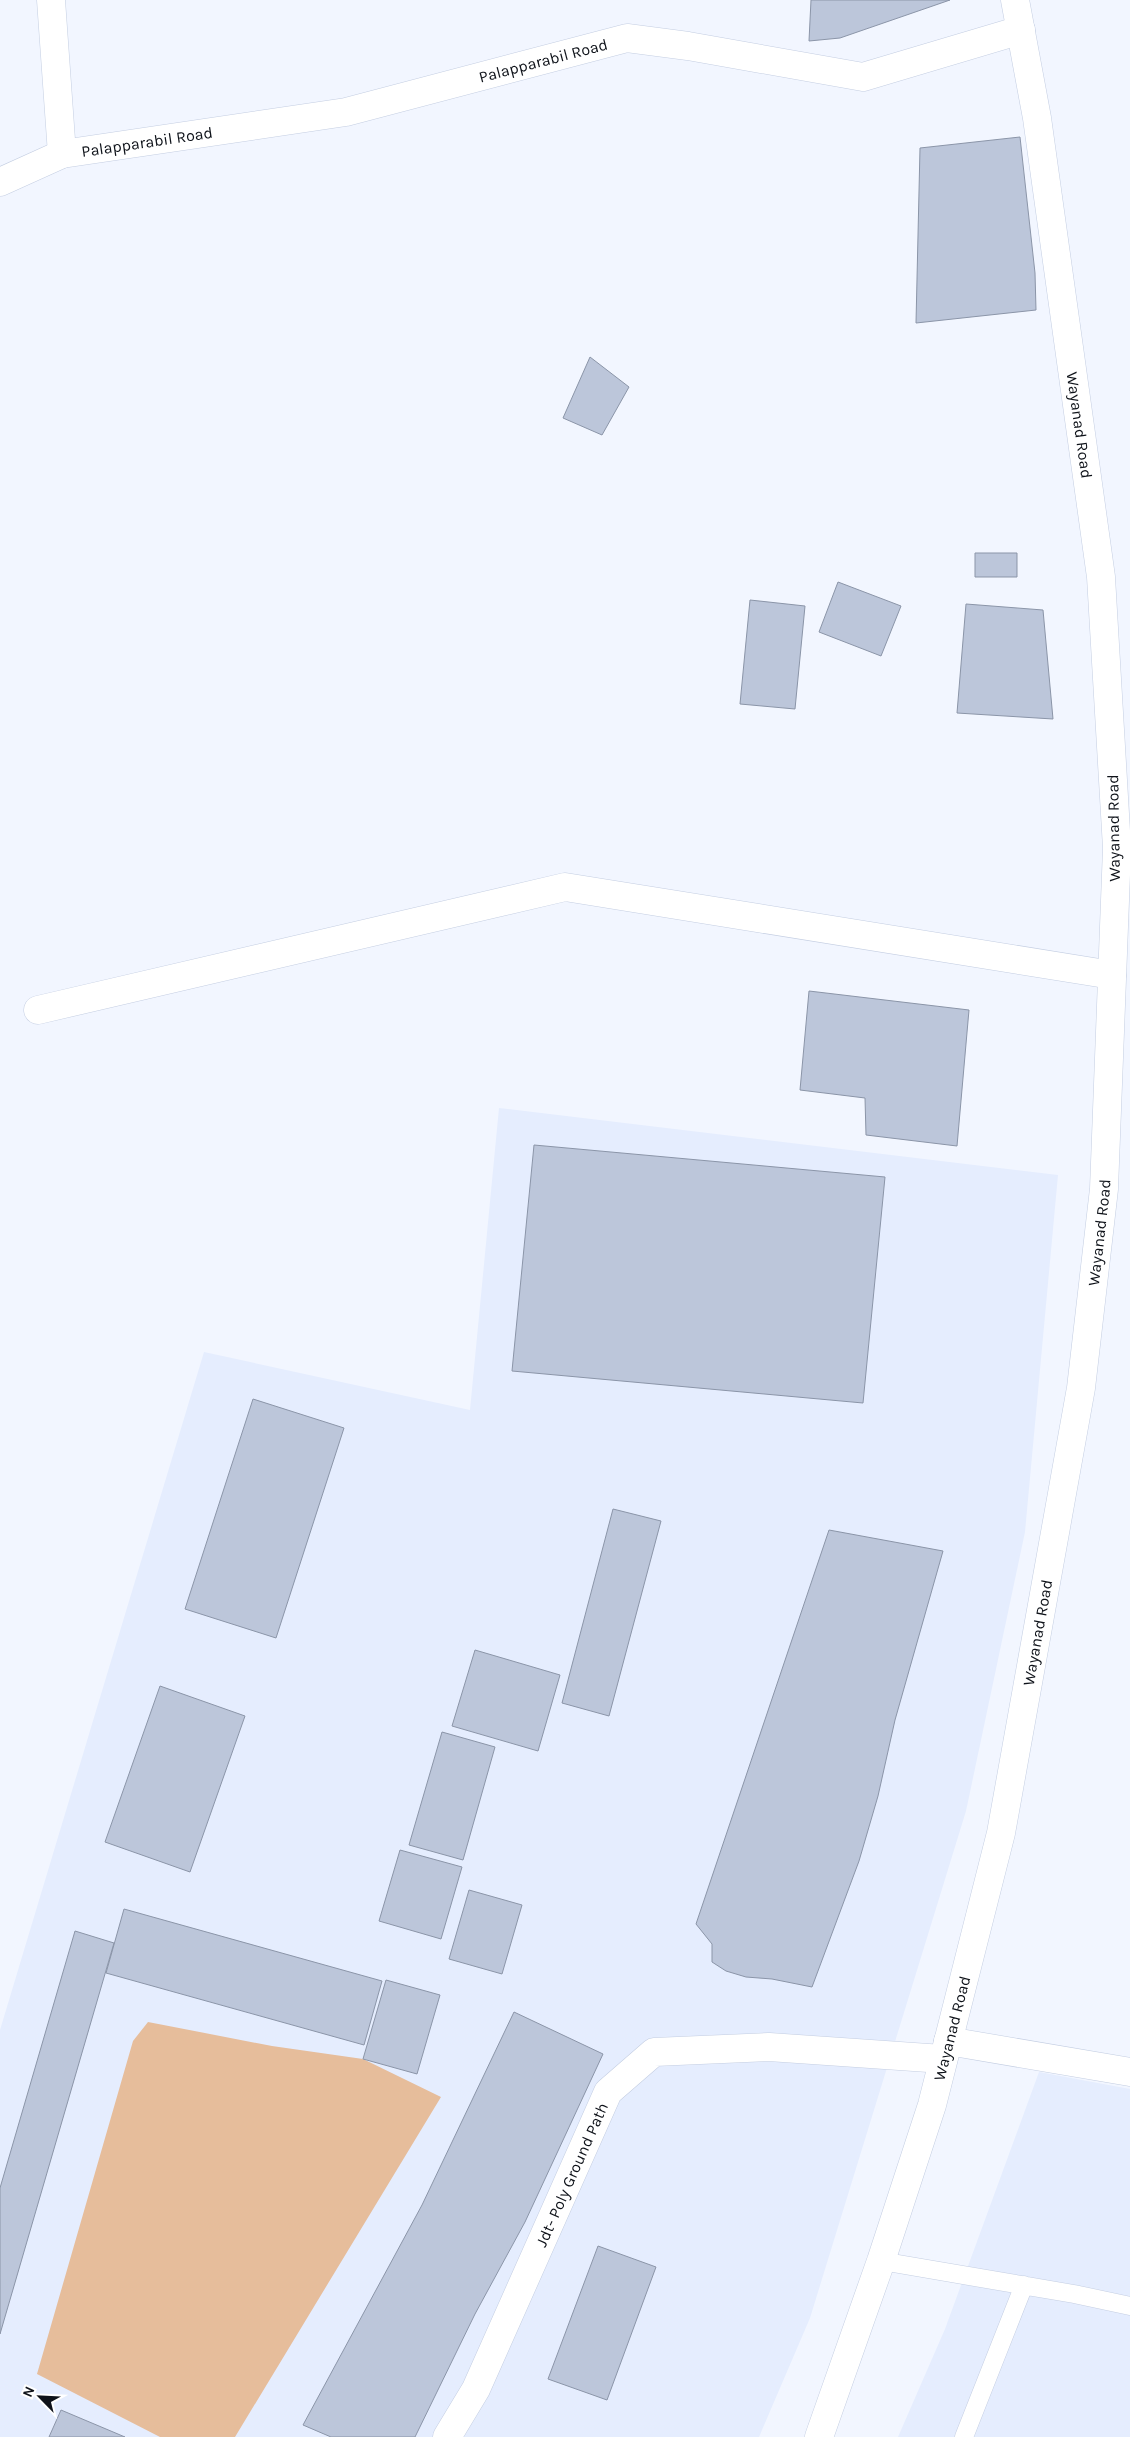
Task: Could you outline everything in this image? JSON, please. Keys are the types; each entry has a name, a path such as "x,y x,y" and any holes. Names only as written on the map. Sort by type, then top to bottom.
{"main road":[{"path":"52,0 62,154"},
{"name":"Wayanad Road","path":"819,2437 881,2260 932,2105 1001,1833 1081,1388 1104,1189 1116,848 1101,577 1037,118 1015,0"},
{"name":"Palapparabil Road","path":"0,182 62,154 346,112 627,38 688,46 863,77 1021,30"},
{"path":"38,1010 565,887 1112,975"},
{"name":"Jdt- Poly Ground Path","path":"446,2437 476,2388 608,2092 654,2052 769,2047 946,2050 1130,2072"}],"lane":[{"path":"881,2260 1130,2306"},
{"path":"964,2437 1024,2286"}],"shaded area":[{"path":"499,1108 1058,1175 1025,1532 966,1811 810,2318 759,2437 0,2437 0,2030 204,1352 470,1410"},
{"path":"148,2022 272,2046 363,2059 441,2097 235,2437 160,2437 37,2374 133,2041"},
{"path":"1039,2072 1130,2089 1130,2437 898,2437 945,2329"}],"building":[{"path":"811,0 950,0 840,38 809,41"},
{"path":"1020,137 1035,273 1036,310 916,323 920,148"},
{"path":"590,357 629,387 602,435 563,418"},
{"path":"975,553 1017,553 1017,577 975,577"},
{"path":"838,582 901,606 881,656 819,632"},
{"path":"750,600 805,606 795,709 740,704"},
{"path":"966,604 1043,610 1053,719 957,713"},
{"path":"809,991 969,1010 957,1146 866,1135 865,1098 800,1090"},
{"path":"534,1145 885,1177 863,1403 512,1371"},
{"path":"253,1399 344,1428 276,1638 185,1609"},
{"path":"613,1509 661,1521 609,1716 562,1703"},
{"path":"829,1530 943,1551 895,1720 878,1796 859,1861 812,1987 772,1979 746,1977 726,1971 712,1962 712,1944 696,1924"},
{"path":"475,1650 560,1675 538,1751 452,1726"},
{"path":"160,1686 245,1716 190,1872 105,1842"},
{"path":"442,1732 495,1747 463,1860 409,1845"},
{"path":"400,1850 462,1867 441,1939 379,1921"},
{"path":"469,1890 522,1905 502,1974 449,1959"},
{"path":"124,1909 382,1981 364,2045 106,1973"},
{"path":"75,1931 114,1943 0,2334 0,2188"},
{"path":"386,1980 440,1995 417,2074 363,2059"},
{"path":"514,2012 603,2054 525,2222 475,2314 415,2437 331,2437 303,2425 422,2205"},
{"path":"598,2246 656,2267 607,2400 548,2379"},
{"path":"61,2410 125,2437 49,2437"}]}
